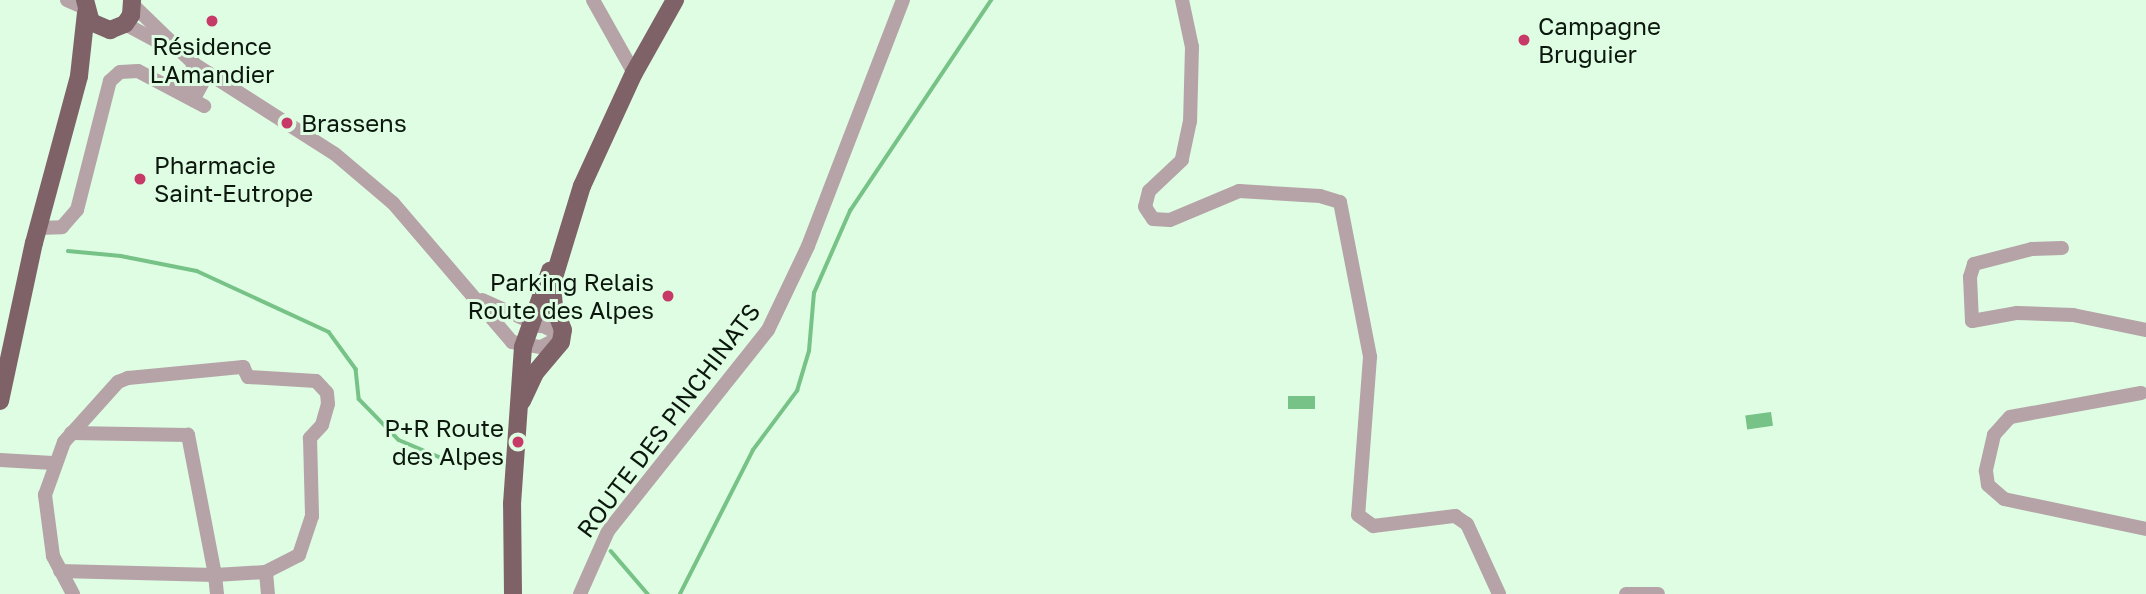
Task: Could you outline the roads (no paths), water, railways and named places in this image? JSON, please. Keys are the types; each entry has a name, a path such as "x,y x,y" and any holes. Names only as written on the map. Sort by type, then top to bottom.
{"main road":[{"path":"513,594 512,504 522,401 522,366 518,344 532,323 537,298 559,253 582,186 634,73 675,0"},
{"path":"79,76 133,3"},
{"path":"85,7 91,22 117,27"},
{"path":"0,401 38,228 79,76 85,7"},
{"path":"522,401 554,347 552,296 559,253"}],"street":[{"path":"67,0 85,7"},
{"path":"593,0 634,73"},
{"name":"ROUTE DES PINCHINATS","path":"580,594 594,557 608,531 768,330 808,246 903,0"},
{"path":"1182,0 1192,47 1190,121 1182,160 1149,191 1145,207 1153,219 1170,220 1239,191 1320,195 1340,202 1370,357 1359,515 1373,526 1455,516 1467,524 1499,594"},
{"path":"133,3 190,61 193,100"},
{"path":"117,27 190,61 362,176 393,203 518,344 554,347"},
{"path":"38,228 62,226 77,210 114,77 133,70 193,100"},
{"path":"193,100 208,73"},
{"path":"2062,248 2032,249 1974,264 1970,277 1972,321 2017,313 2073,315 2146,330"},
{"path":"478,297 532,323 533,344 554,347"},
{"path":"510,314 537,298"},
{"path":"60,571 215,575 266,572 290,564 306,540 312,516 310,438 322,425 328,404 323,385 248,377 243,367 128,377 95,403 71,433 53,463 45,495 46,528 60,571 71,593"},
{"path":"2141,393 2010,417 1994,435 1986,471 1988,485 2004,499 2146,529"},
{"path":"71,433 188,435 217,594"},
{"path":"0,460 53,463"},
{"path":"266,572 268,594"},
{"path":"1626,594 1658,594"}],"waterway":[{"path":"680,594 753,450 797,391 809,351 814,293 850,211 991,0"},
{"path":"68,251 121,256 197,271 329,332 356,369 359,399 399,440 444,459 487,462"},
{"path":"611,551 648,594"}],"place":[{"name":"Résidence L'Amandier","path":"212,21"},
{"name":"Campagne Bruguier","path":"1524,40"},
{"name":"Brassens","path":"287,123"},
{"name":"Pharmacie Saint-Eutrope","path":"140,179"},
{"name":"Parking Relais Route des Alpes","path":"668,296"},
{"name":"P+R Route des Alpes","path":"518,442"}]}
